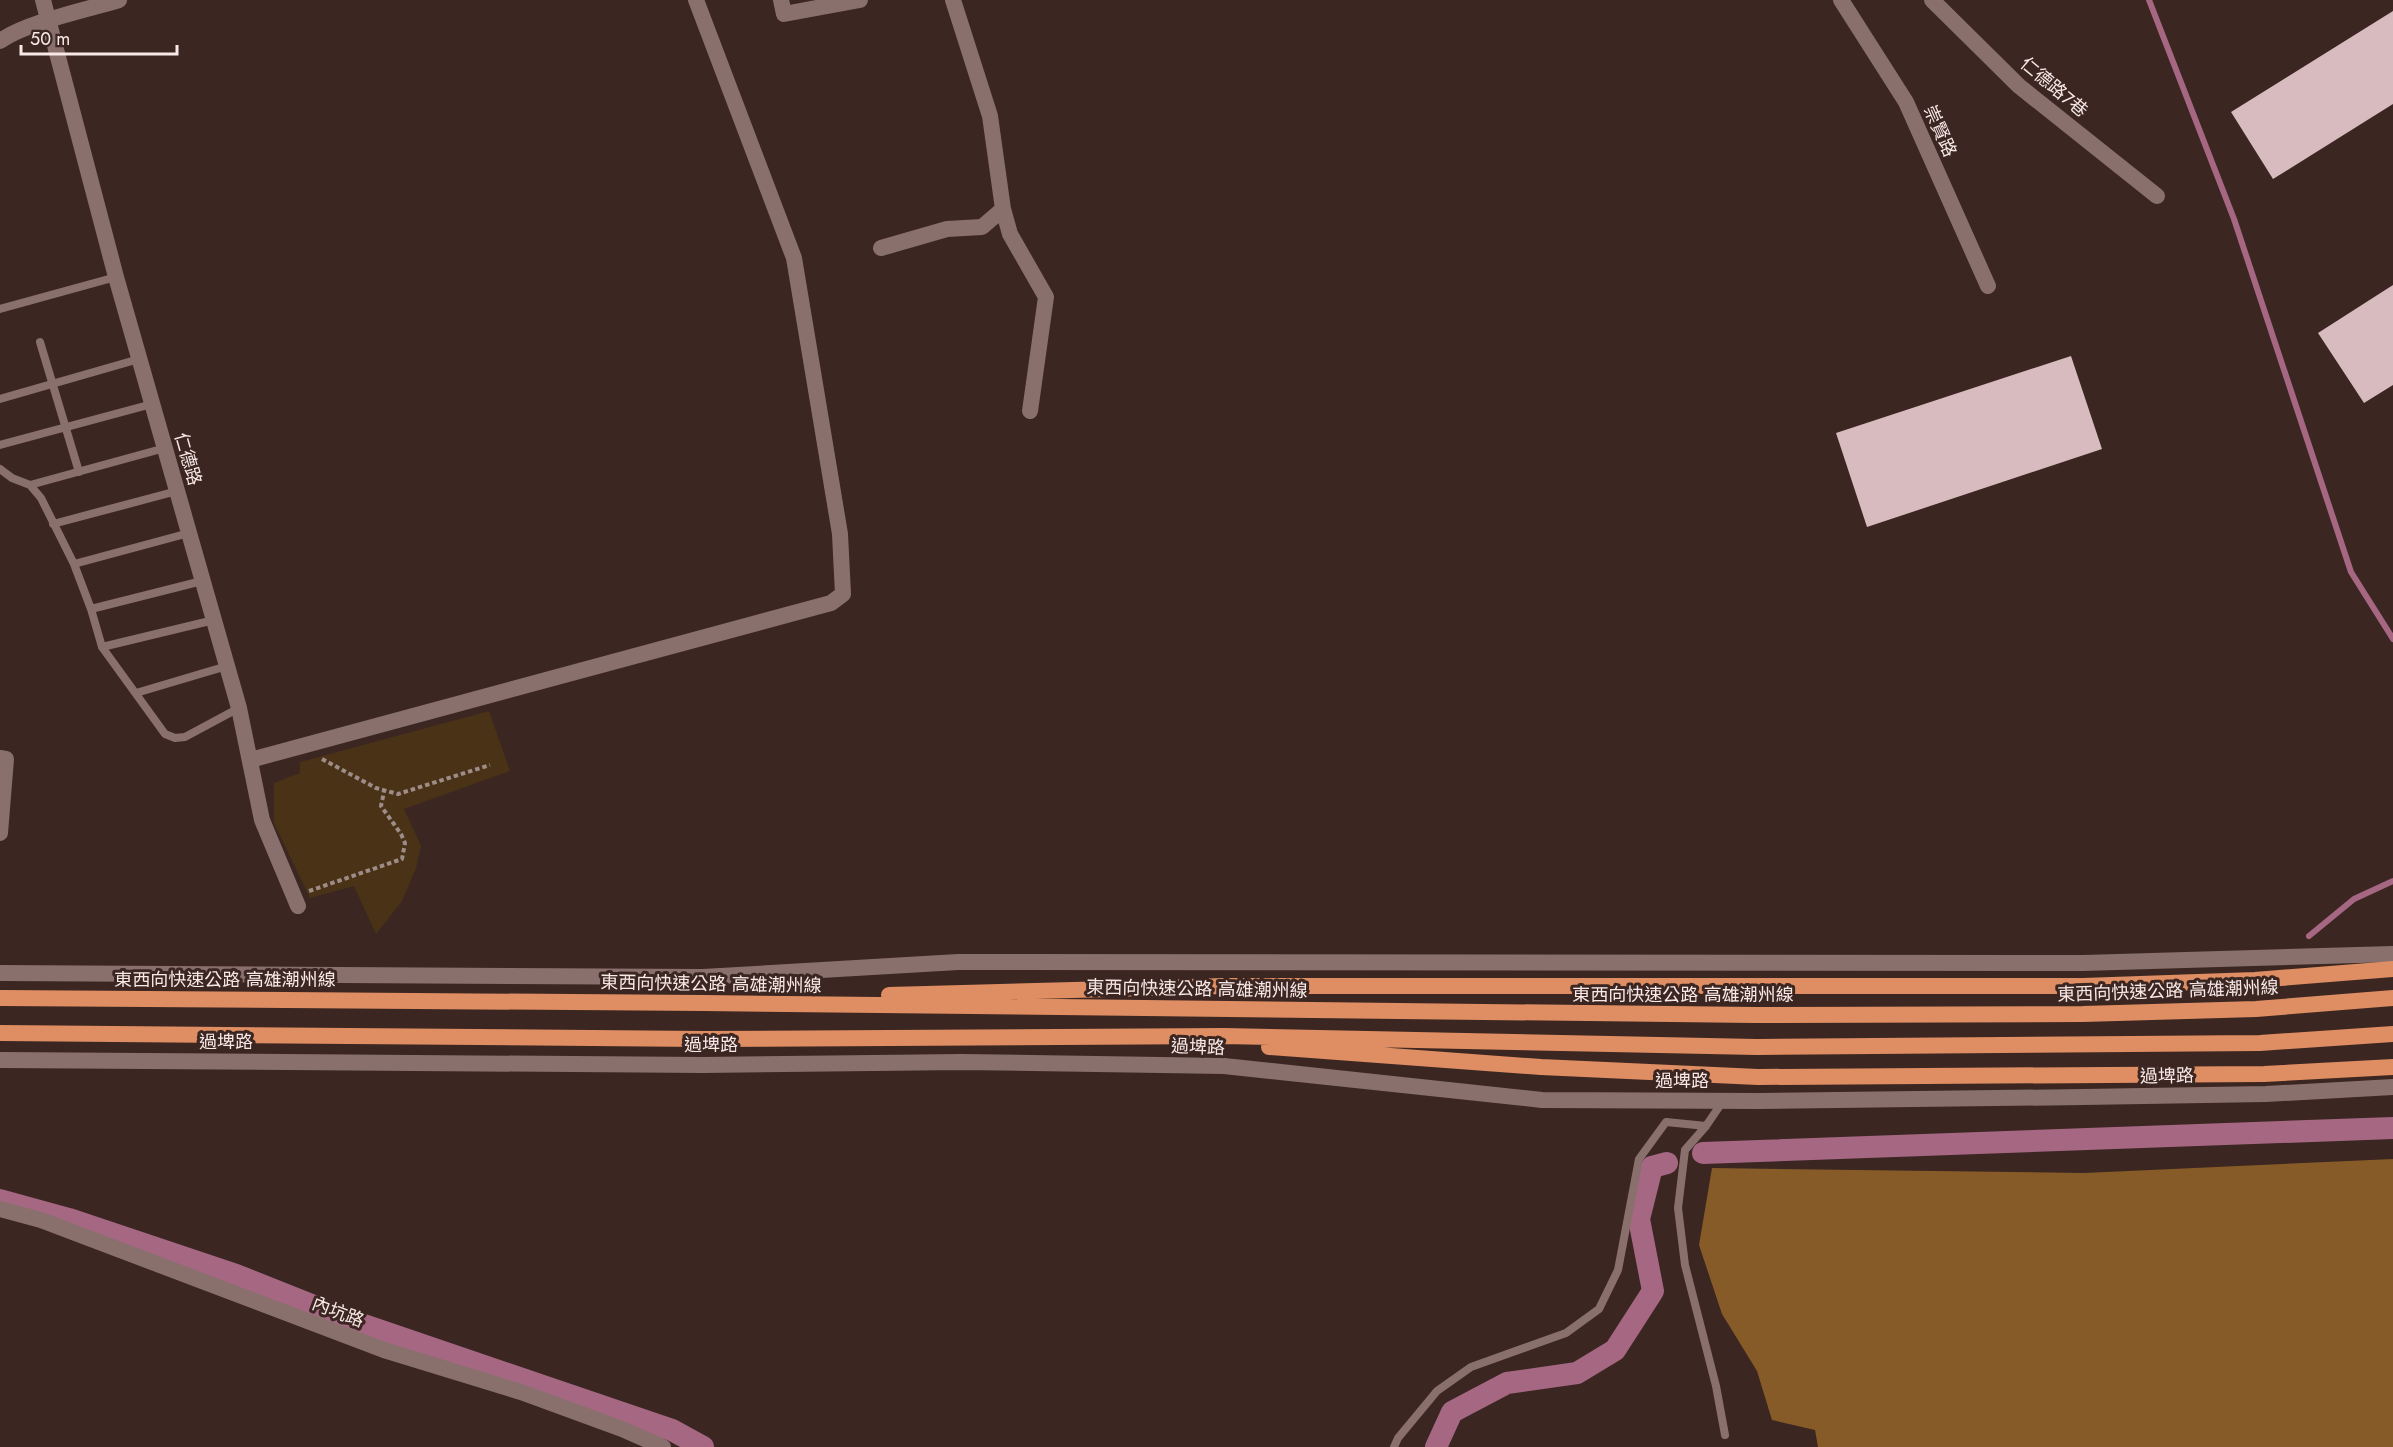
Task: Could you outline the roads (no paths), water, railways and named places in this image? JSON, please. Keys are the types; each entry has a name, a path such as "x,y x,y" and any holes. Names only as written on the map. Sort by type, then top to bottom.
{"highway":[{"path":"704,1003 965,992 1225,986 2083,986 2255,980 2393,969"},
{"name":"東西向快速公路 高雄潮州線","path":"0,998 1767,1015 2083,1014 2256,1009 2393,998"},
{"path":"0,1033 703,1039 1224,1036 1757,1047 2260,1043 2393,1034"},
{"path":"1224,1036 1283,1048 1541,1067 1758,1077 2264,1074 2393,1067"}],"main road":[{"name":"仁德路","path":"43,0 116,277 239,708 262,820 296,901"},
{"path":"0,41 7,36 48,21 119,0"},
{"path":"250,760 831,603 843,594 840,534 794,258 696,0"},
{"path":"781,0 784,14 860,0"},
{"path":"953,0 990,116 1003,210 1010,234 1046,297 1030,411"},
{"name":"崇賢路","path":"1841,0 1906,102 1988,286"},
{"name":"仁德路7巷","path":"1932,0 2019,86 2157,196"},
{"path":"881,248 947,230 982,227 1003,210"},
{"path":"0,758 6,759 0,833"},
{"path":"0,973 703,977 958,962 2083,963 2393,954"},
{"name":"過埤路","path":"0,1060 703,1065 961,1062 1224,1066 1542,1100 1724,1101 2254,1094 2393,1086"},
{"name":"內坑路","path":"0,1209 41,1220 373,1346 521,1392 622,1429 663,1447"}],"lane":[{"path":"0,309 116,277"},
{"path":"40,342 79,472"},
{"path":"0,399 139,359"},
{"path":"0,445 152,404"},
{"path":"30,485 165,448"},
{"path":"0,469 12,478 30,485 41,498 74,564 102,647 165,734 175,738 185,737 239,708"},
{"path":"53,524 177,491"},
{"path":"74,564 189,533"},
{"path":"91,609 202,580"},
{"path":"102,647 214,620"},
{"path":"136,693 227,666"},
{"path":"1724,1101 1685,1150 1678,1208 1685,1265 1716,1386 1725,1435"},
{"path":"1394,1447 1398,1438 1437,1391 1471,1367 1566,1333 1599,1309 1618,1270 1639,1159 1666,1122 1706,1126"}],"waterway":[{"path":"2149,0 2234,219 2351,572 2393,639"},
{"path":"2309,936 2354,899 2393,881"},
{"path":"1703,1153 2393,1128"},
{"path":"1436,1447 1452,1412 1507,1383 1577,1373 1615,1350 1653,1291 1639,1219 1652,1167 1667,1163"},
{"path":"0,1200 69,1219 236,1275 349,1320 672,1430 703,1447"}]}
